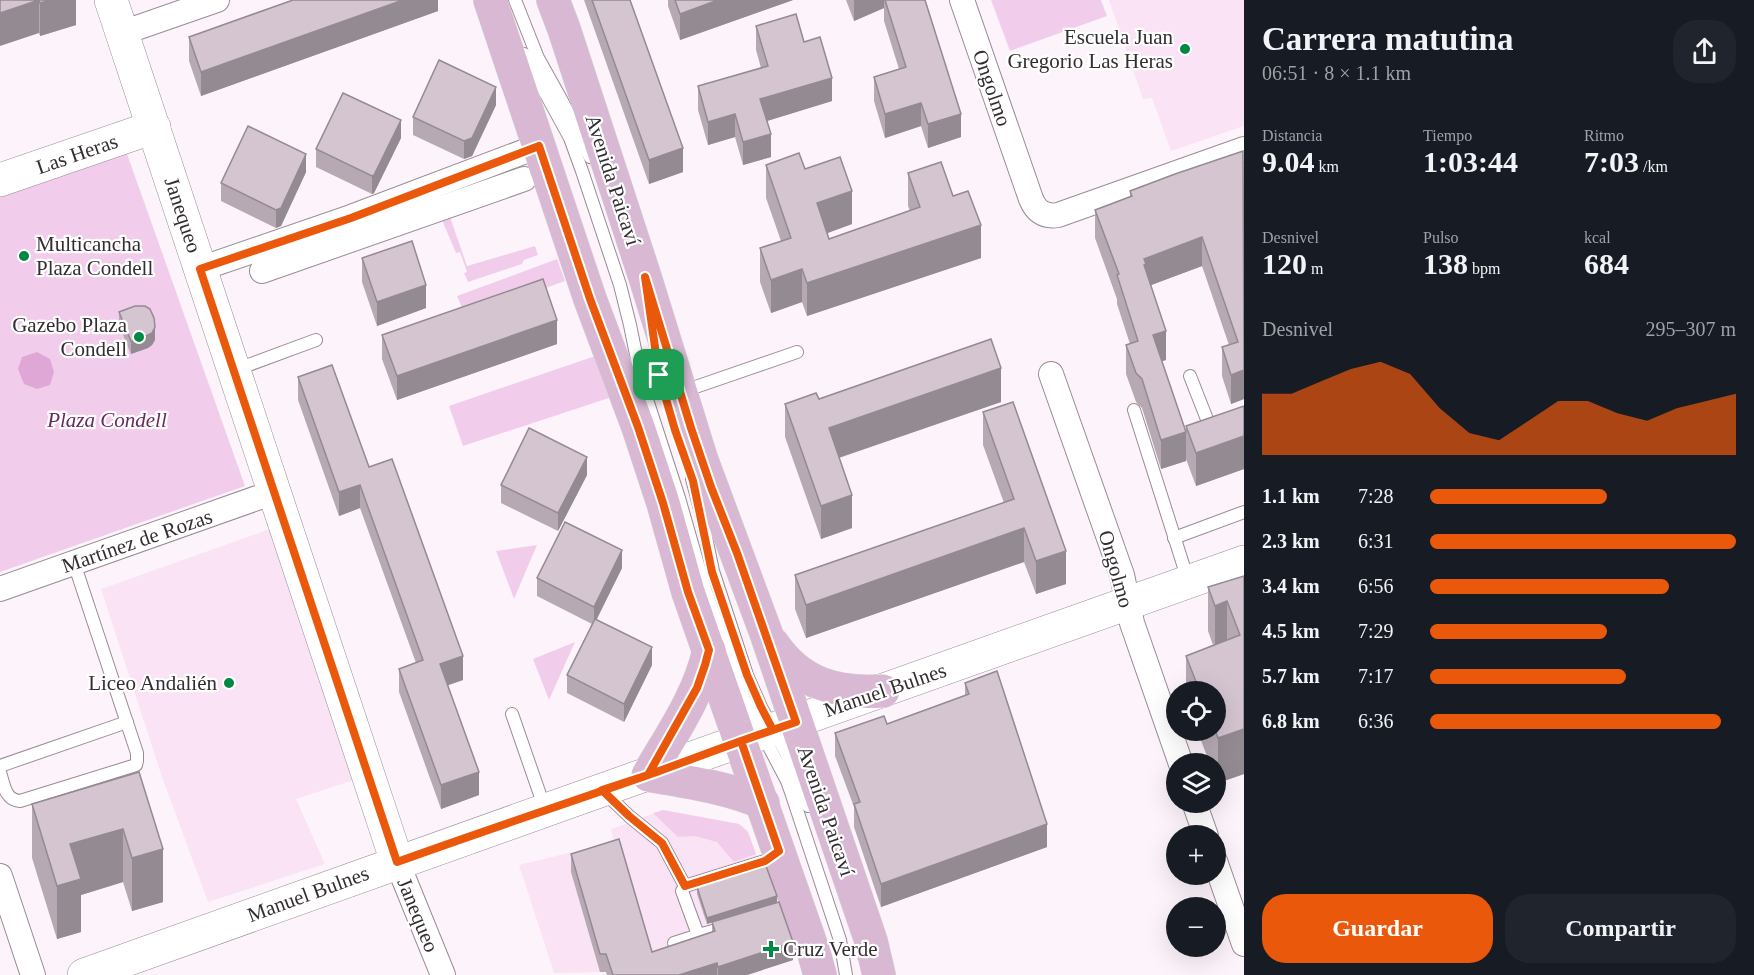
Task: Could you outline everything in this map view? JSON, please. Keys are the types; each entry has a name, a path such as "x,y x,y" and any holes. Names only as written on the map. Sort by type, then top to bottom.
{"main road":[{"name":"Janequeo","path":"111,0 397,862"},
{"name":"Avenida Paicaví","path":"490,0 590,299 638,427 663,503 685,583 709,650 768,731 870,941 879,975"},
{"name":"Avenida Paicaví","path":"553,0 564,29 640,287 766,633 768,731 763,803 764,863 791,911 820,975"},
{"name":"Las Heras","path":"0,180 154,127"},
{"name":"Manuel Bulnes","path":"84,975 1244,562"},
{"path":"766,633 791,665 811,680 850,692 883,691"},
{"path":"709,650 697,688 648,775 727,790 763,803"}],"street":[{"path":"122,33 217,0"},
{"name":"Ongolmo","path":"962,0 1036,209 1046,215 1058,215 1244,148"},
{"path":"200,269 361,214 539,146"},
{"path":"262,271 524,179"},
{"name":"Ongolmo","path":"1051,374 1122,575 1132,623 1177,753"},
{"name":"Martínez de Rozas","path":"0,589 274,492"},
{"name":"Janequeo","path":"397,862 443,975"},
{"path":"0,876 33,975"},
{"path":"1223,885 1244,944"}],"lane":[{"path":"504,0 521,48 540,87 570,138 582,171 620,285 642,384 699,569 744,699 768,731 802,791 814,822"},
{"path":"515,0 538,58 586,146 640,287 656,353"},
{"path":"234,370 316,340"},
{"path":"680,392 797,352"},
{"path":"1190,376 1211,432 1222,428"},
{"path":"1134,410 1188,582"},
{"path":"690,471 698,497 712,572 747,675 761,707 792,795 838,934 846,975"},
{"path":"1174,538 1244,512"},
{"path":"0,772 8,796 20,801 136,765 137,753 74,563"},
{"path":"512,714 546,810"},
{"path":"0,766 127,722"},
{"path":"602,790 662,843 685,886"},
{"path":"685,886 702,886 720,881 764,863"},
{"path":"685,886 682,891 697,932 702,934"},
{"path":"674,943 702,934 715,926 743,922"}],"shaded area":[{"name":"Escuela Juan Gregorio Las Heras","path":"1109,0 1244,0 1244,126 1171,151 1152,98 1143,99"},
{"path":"37,352 50,359 54,372 50,385 37,389 24,384 18,369 22,357"},
{"name":"Liceo Andalién","path":"273,528 360,778 296,799 325,864 208,902 162,777 101,589"},
{"path":"663,810 739,824 748,832 793,960 748,975 554,973 519,865 614,842 611,829"}],"green space":[{"path":"991,0 1101,0 1107,16 1010,51"},
{"name":"Plaza Condell","path":"126,151 245,486 0,572 0,196"},
{"path":"448,211 467,266 535,246 538,255 524,260 522,264 468,282 460,252 456,253 442,220"},
{"path":"557,259 565,281 466,317 457,296"},
{"path":"598,355 612,397 463,446 449,406"},
{"path":"537,545 514,599 496,551"},
{"path":"575,642 549,700 533,659"},
{"path":"663,810 739,824 748,832 756,854 734,862 717,842 695,836 678,837 653,813"}],"building":[{"path":"0,0 39,0 0,13"},
{"path":"293,0 403,0 201,72 189,37"},
{"path":"592,0 630,0 683,148 649,160"},
{"path":"675,0 718,0 680,14"},
{"path":"885,0 925,0 961,114 928,124 921,103 885,114 874,77 906,67"},
{"path":"796,14 804,42 820,37 832,78 760,99 771,134 743,142 735,114 708,122 698,86 768,66 756,26"},
{"path":"439,60 496,87 472,138 464,141 413,117"},
{"path":"343,93 401,120 372,176 316,149"},
{"path":"248,126 306,154 281,208 276,210 221,183"},
{"path":"1243,151 1244,370 1231,375 1222,347 1238,342 1202,237 1144,259 1166,331 1153,335 1186,432 1161,440 1142,379 1136,373 1126,345 1138,341 1117,275 1119,274 1095,210 1132,196 1130,191"},
{"path":"799,153 805,169 840,157 852,191 817,203 829,239 920,207 908,173 941,162 953,196 968,191 981,225 807,283 802,269 771,280 760,248 791,238 766,165"},
{"path":"412,241 426,285 377,302 362,258"},
{"path":"543,279 557,320 397,376 382,335"},
{"path":"135,306 145,306 150,309 155,327 152,333 131,341 119,312"},
{"path":"991,339 1001,368 829,428 852,495 821,506 785,404 816,393 819,399"},
{"path":"332,365 369,467 392,459 463,656 440,664 479,772 441,785 399,669 423,660 360,485 339,492 298,377"},
{"path":"1013,402 1066,551 1036,561 1024,528 806,605 795,575 1014,499 983,412"},
{"path":"1244,406 1244,436 1196,453 1186,426"},
{"path":"529,428 587,457 558,513 501,485"},
{"path":"565,522 622,550 594,607 537,578"},
{"path":"1244,576 1244,729 1226,735 1226,681 1196,681 1186,656 1240,635 1227,601 1215,606 1208,587"},
{"path":"595,619 652,647 624,704 567,675"},
{"path":"997,671 1047,824 881,884 854,804 860,802 835,733 884,716 887,724 969,694 965,683"},
{"path":"139,772 163,849 132,858 123,829 70,844 81,879 57,886 32,804"},
{"path":"619,839 652,952 715,931 712,922 779,902 793,942 718,967 717,963 679,975 613,975 606,954 600,954 571,854"},
{"path":"766,866 777,896 707,918 697,887"}],"place":[{"name":"Escuela Juan Gregorio Las Heras","path":"1185,49"},
{"name":"Multicancha Plaza Condell","path":"24,256"},
{"name":"Gazebo Plaza Condell","path":"139,337"},
{"name":"Liceo Andalién","path":"229,683"},
{"name":"Cruz Verde","path":"771,949"}],"route":[{"path":"659,375 645,277 711,487 766,633 796,722 773,730 741,741 779,851 765,861 685,886 662,843 602,790 648,775 697,688 709,650 688,592 663,503 638,427 590,299 539,146 351,218 200,269 397,862 602,790 648,775 720,748 773,730 747,675 712,572 693,481 659,375"}]}
